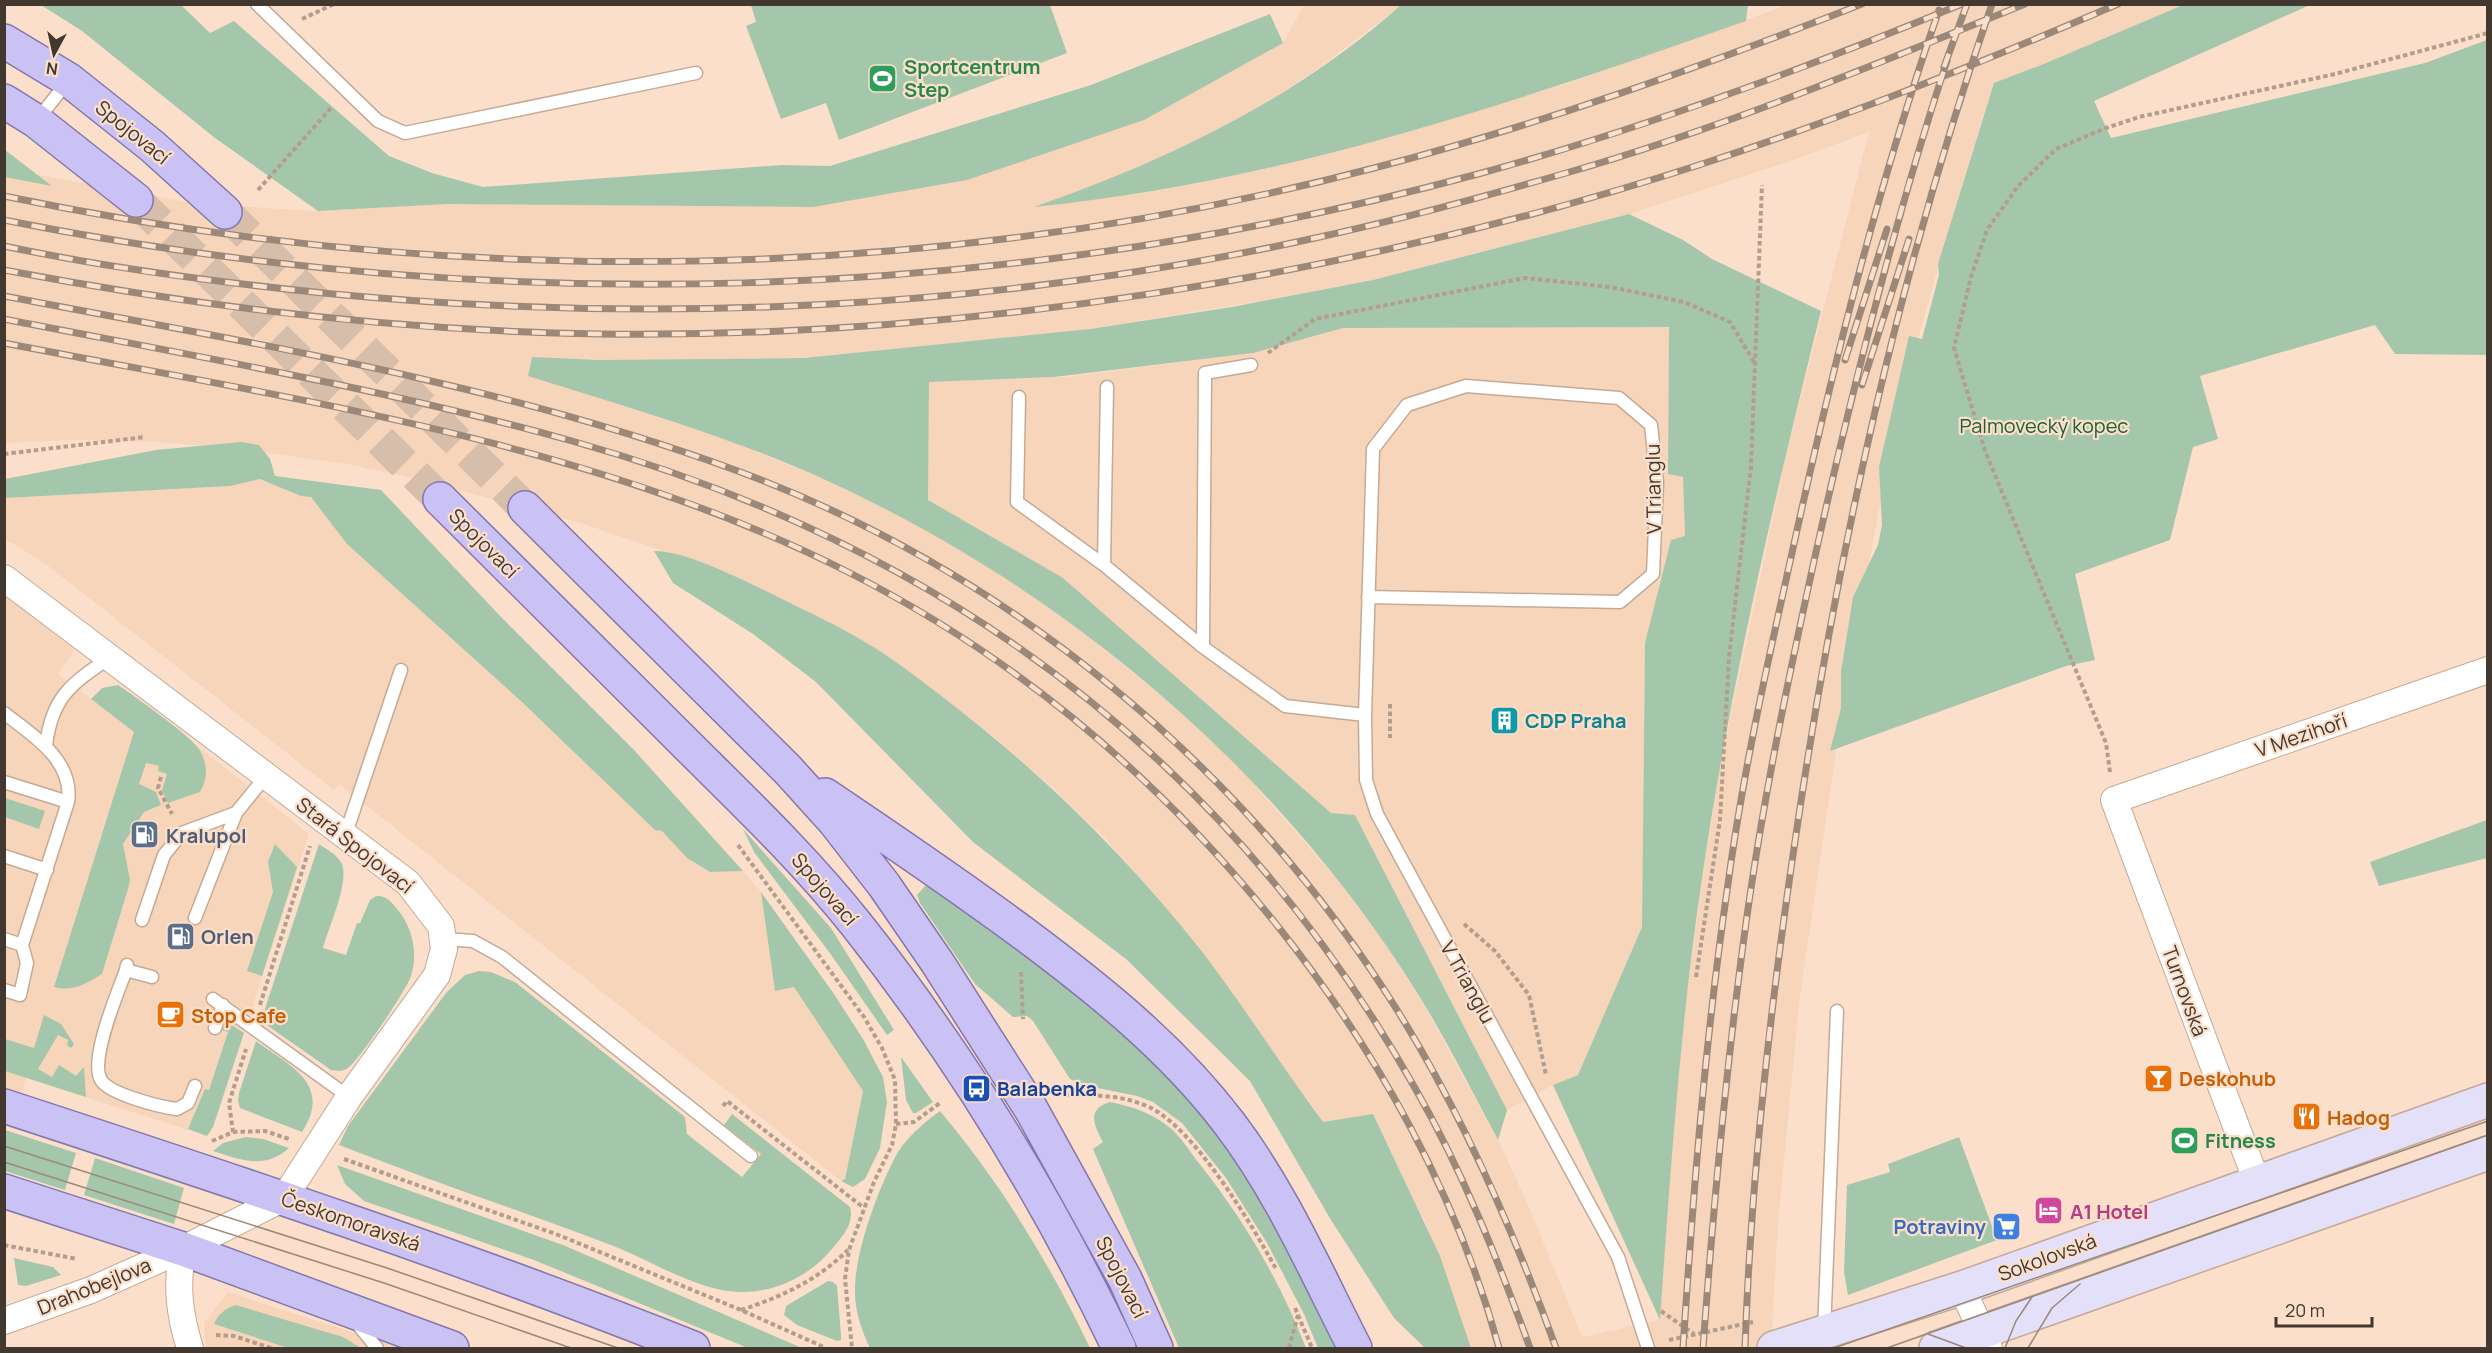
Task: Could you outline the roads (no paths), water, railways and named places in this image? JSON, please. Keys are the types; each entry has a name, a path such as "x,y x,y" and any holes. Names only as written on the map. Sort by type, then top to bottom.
{"main road":[{"name":"Spojovací","path":"4,41 69,80 152,146 225,212"},
{"path":"4,100 36,121 136,200"},
{"name":"Spojovací","path":"440,499 743,800 807,866 856,924 976,1088 1076,1260 1119,1348"},
{"name":"Spojovací","path":"525,508 788,770 835,822 884,885 997,1056 1070,1177 1125,1279 1156,1348"},
{"path":"788,770 957,882 1077,973 1155,1040 1222,1115 1252,1155 1282,1207 1355,1348"},
{"name":"Sokolovská","path":"1774,1348 1962,1288 2487,1100"},
{"name":"Českomoravská","path":"4,1107 284,1198 529,1283 693,1348"},
{"path":"1936,1348 1986,1341 2487,1153"},
{"path":"4,1191 183,1249 452,1348"}],"street":[{"name":"Stará Spojovací","path":"4,578 408,883 434,913 445,939"},
{"name":"V Mezihoří","path":"2114,800 2487,670"},
{"name":"Turnovská","path":"2114,800 2257,1182"},
{"path":"284,1198 349,1097 433,981 442,960 445,939"},
{"name":"Drahobejlova","path":"4,1321 90,1290 183,1249 284,1198"},
{"path":"183,1249 178,1276 179,1308 190,1348"},
{"path":"1962,1288 1986,1341"}],"lane":[{"path":"256,4 378,121 405,133 696,73"},
{"path":"36,121 69,80"},
{"path":"1203,647 1205,373 1251,365"},
{"name":"V Trianglu","path":"1368,597 1620,602 1653,574 1658,482 1651,425 1619,398 1466,386 1407,405 1373,449 1368,597 1365,715 1366,780 1377,814 1618,1257 1648,1348"},
{"path":"1104,565 1107,387"},
{"path":"1019,398 1017,502 1104,565 1203,647 1285,706 1365,715"},
{"path":"46,745 54,707 66,690 110,658"},
{"path":"345,836 401,670"},
{"path":"4,713 46,745 62,767 70,788 69,802 22,945 27,963 20,995 4,990"},
{"path":"195,918 236,813 266,776"},
{"path":"4,783 69,802"},
{"path":"141,920 164,855 182,833 236,813"},
{"path":"4,856 47,870"},
{"path":"4,939 22,945"},
{"path":"445,939 473,941 502,957 751,1156"},
{"path":"152,978 126,967 97,1067 104,1085 167,1108 183,1108 188,1103 195,1086"},
{"path":"215,1028 218,1002 349,1097"},
{"path":"1824,1332 1837,1011"},
{"path":"340,1305 377,1348"}],"tunnel":[{"path":"136,200 440,499"},
{"path":"225,212 525,508"}],"tram line":[{"path":"1834,1348 2488,1121"},
{"path":"1887,1348 2488,1135"},
{"path":"4,1146 387,1268 618,1348"},
{"path":"4,1162 384,1283 571,1348"},
{"path":"2028,1348 2052,1308 2080,1284"},
{"path":"2005,1348 2016,1321 2032,1297"},
{"path":"1928,1334 1966,1348"}],"railway":[{"path":"4,196 174,227 346,248 518,259 691,261 863,253 1035,235 1206,207 1374,168 1559,114 1742,50 1862,4"},
{"path":"4,220 188,252 374,273 559,283 744,283 929,272 1113,250 1296,218 1478,174 1662,118 1843,52 1962,4"},
{"path":"1944,67 1967,4"},
{"path":"1745,1348 1752,1218 1763,1087 1797,828 1832,618 1852,514 1900,309 1958,106 1992,4"},
{"path":"4,246 127,268 292,290 456,303 580,308 703,309 827,304 950,295 1072,281 1194,262 1315,238 1441,208 1566,173 1740,116 2025,4"},
{"path":"4,270 152,295 300,315 524,332 736,333 876,325 1016,312 1157,293 1297,268 1435,239 1570,204 1702,164 1807,128 1963,68 2118,4"},
{"path":"1683,1348 1712,1005 1733,848 1764,679 1807,484 1857,280 1895,144 1939,10"},
{"path":"1703,1348 1728,1065 1750,895 1772,766 1816,552 1860,366 1909,182 1947,61"},
{"path":"1845,360 1887,229"},
{"path":"1862,385 1909,239"},
{"path":"4,296 374,368 465,389 646,439 735,470 835,512 932,562 1024,621 1112,687 1193,759 1269,838 1338,923 1399,1013 1445,1093 1505,1219 1556,1348"},
{"path":"4,319 360,389 572,441 706,485 832,539 950,603 1060,678 1162,764 1255,860 1340,969 1432,1119 1464,1183 1530,1348"},
{"path":"4,343 327,405 542,456 647,489 749,527 848,572 969,642 1026,682 1081,725 1133,771 1231,870 1313,972 1379,1072 1436,1179 1460,1234 1499,1348"}],"place":[{"name":"Sportcentrum Step","path":"883,78"},
{"name":"CDP Praha","path":"1504,720"},
{"name":"Kralupol","path":"145,835"},
{"name":"Orlen","path":"180,936"},
{"name":"Stop Cafe","path":"170,1015"},
{"name":"Deskohub","path":"2158,1078"},
{"name":"Balabenka","path":"976,1088"},
{"name":"Hadog","path":"2306,1117"},
{"name":"Fitness","path":"2184,1140"},
{"name":"A1 Hotel","path":"2049,1211"},
{"name":"Potraviny","path":"2007,1226"}],"park label":[{"name":"Palmovecký kopec","path":"2044,425"}]}
